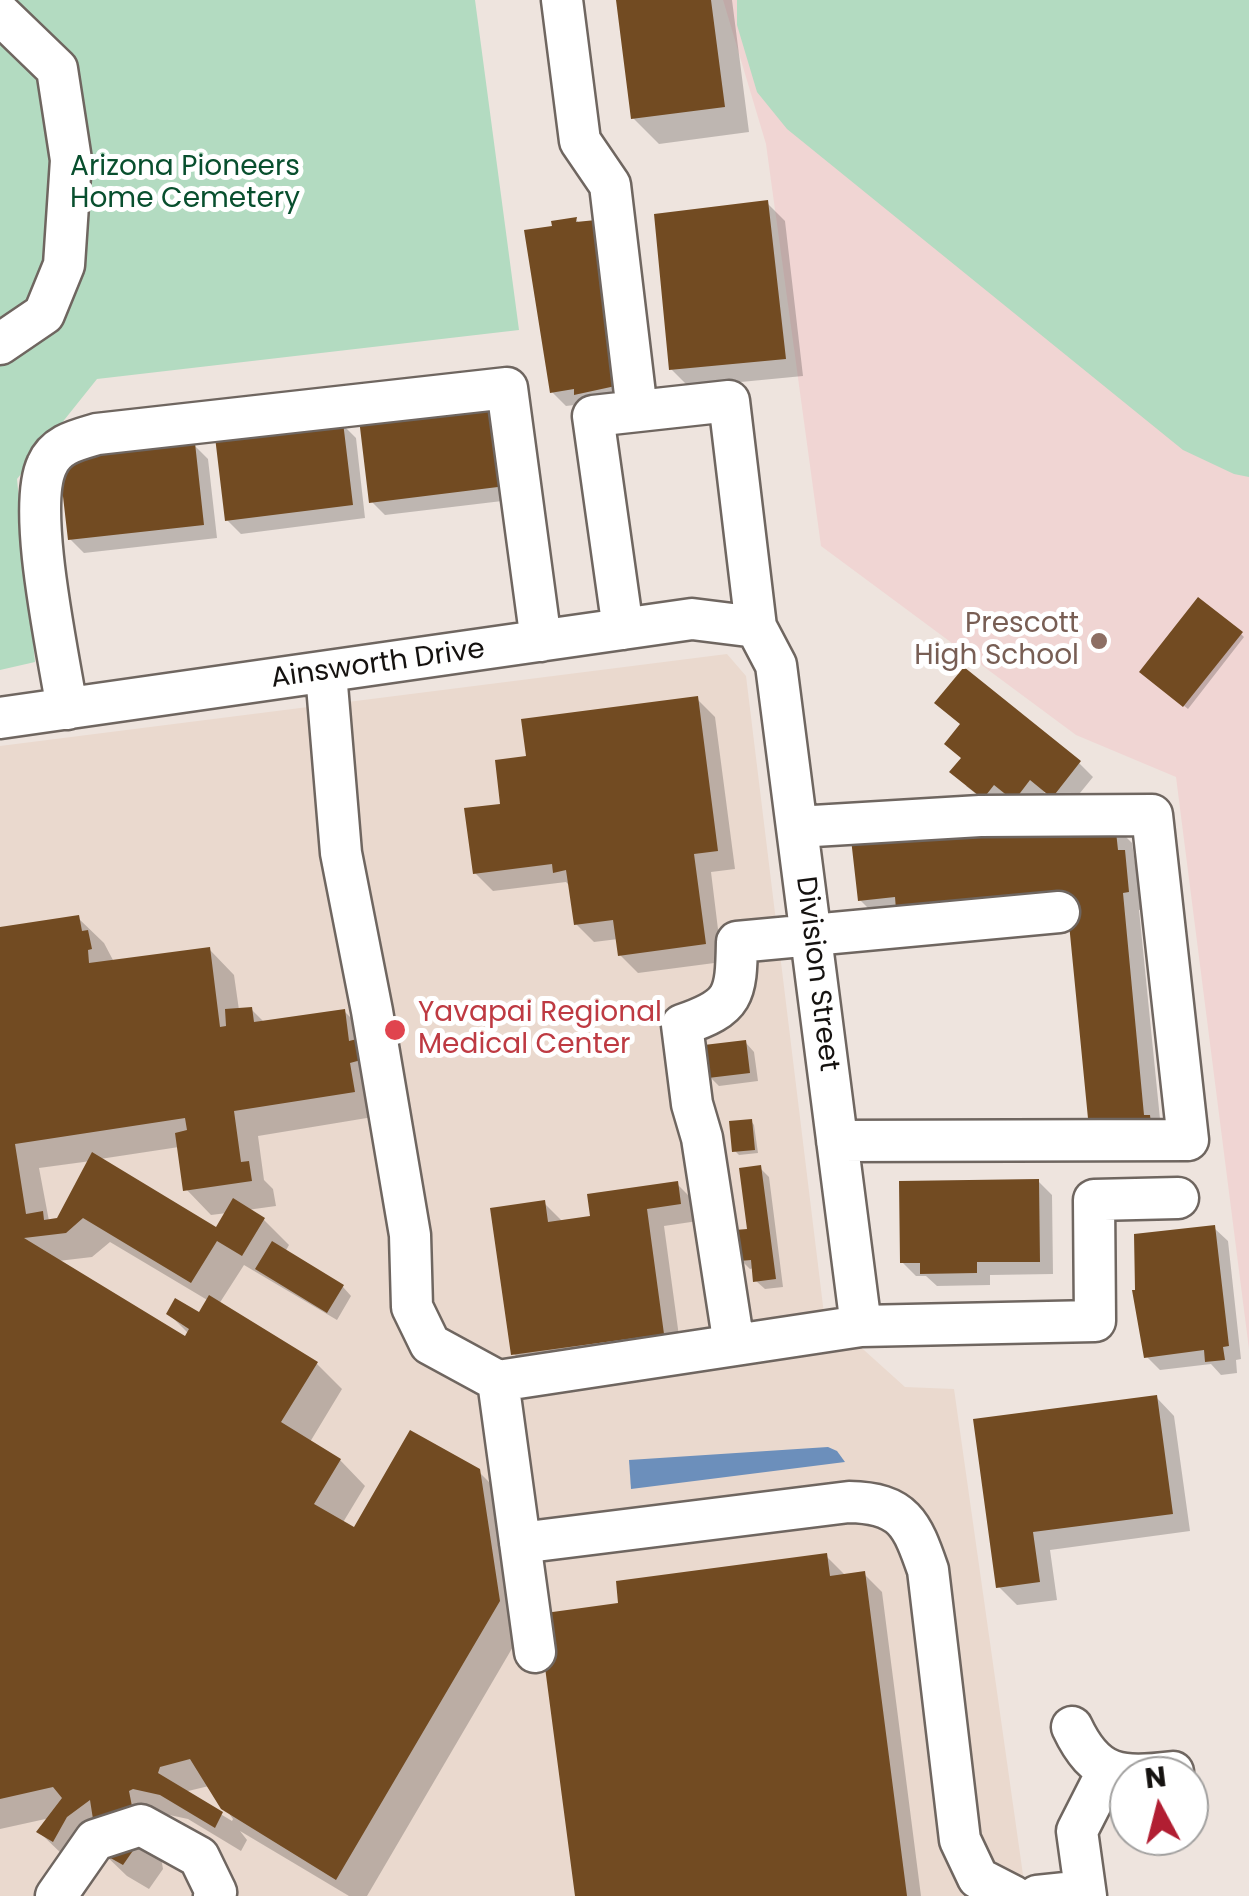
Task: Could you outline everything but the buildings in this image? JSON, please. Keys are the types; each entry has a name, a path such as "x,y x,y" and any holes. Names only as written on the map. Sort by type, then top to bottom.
{"street":[{"path":"562,0 580,141 610,185 637,411 593,416 623,629"},
{"path":"0,14 57,69 71,160 64,265 44,314 0,344"},
{"path":"67,709 38,497 47,464 65,444 112,432 507,388 542,642"},
{"name":"Division Street","path":"637,411 728,401 756,627 776,665 860,1326"},
{"name":"Ainsworth Drive","path":"0,718 692,619 756,627"},
{"path":"326,673 342,853 410,1235 412,1307 430,1344 498,1381 860,1326 1095,1321 1094,1200 1178,1198"},
{"path":"797,828 980,816 1152,815 1188,1140 837,1141"},
{"path":"734,1345 682,1025 718,1013 736,985 737,942 1059,912"},
{"path":"498,1381 535,1652"},
{"path":"520,1543 850,1502 886,1506 900,1516 914,1531 928,1570 960,1840 978,1878 1013,1896"},
{"path":"1037,1896 1086,1893 1077,1831 1107,1772 1082,1749 1072,1726"},
{"path":"56,1896 95,1840 140,1825 199,1856 216,1892 214,1896"}],"shaded area":[{"name":"Prescott High School","path":"723,0 1249,0 1249,1349 1176,777 1076,735 821,546 766,144"},
{"name":"Yavapai Regional Medical Center","path":"727,654 746,676 824,1314 905,1387 954,1389 1026,1896 0,1896 0,746"}],"green space":[{"name":"Arizona Pioneers Home Cemetery","path":"0,0 475,0 519,330 97,379 17,479 35,662 0,670"},
{"path":"737,0 1249,0 1249,477 1183,450 787,129 757,92 737,25"}],"water":[{"path":"828,1447 845,1462 631,1489 629,1460"}],"place":[{"name":"Prescott High School","path":"1099,641"},
{"name":"Yavapai Regional Medical Center","path":"395,1030"}]}
